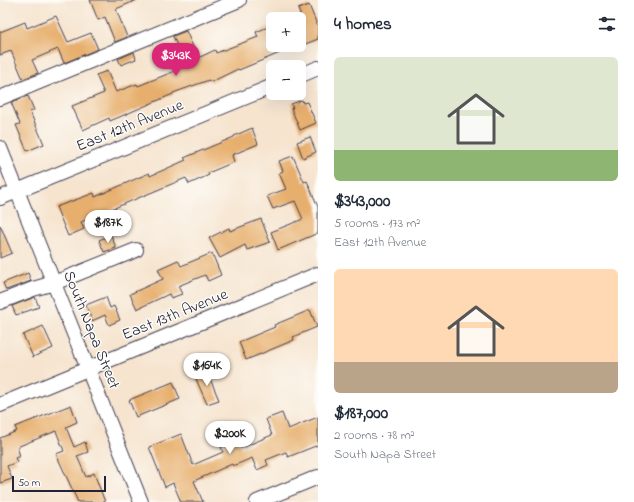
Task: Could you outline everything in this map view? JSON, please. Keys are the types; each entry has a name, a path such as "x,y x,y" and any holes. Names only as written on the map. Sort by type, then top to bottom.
{"street":[{"path":"0,98 239,0"},
{"path":"306,73 318,68"},
{"name":"East 12th Avenue","path":"0,198 266,89"},
{"name":"South Napa Street","path":"0,148 141,502"},
{"path":"0,302 33,289 54,283 136,250"},
{"name":"East 13th Avenue","path":"0,405 318,274"},
{"path":"257,502 318,477"}],"building":[{"path":"90,0 137,0 116,9 127,37 115,42 105,17 98,20"},
{"path":"309,5 318,27 318,39 306,44 306,12 299,12 298,9"},
{"path":"56,16 68,42 91,33 98,49 64,63 58,49 32,60 38,73 23,79 11,51 0,55 0,32 25,22 27,28"},
{"path":"266,28 266,52 282,52 239,70 238,69 211,82 209,80 173,93 110,121 109,118 83,130 72,106 104,93 96,75 107,71 116,92 137,84 138,86 175,71 174,68 185,64 173,36 186,31 198,58 215,50 216,53 258,37 256,32"},
{"path":"134,52 136,59 121,65 118,59"},
{"path":"28,96 34,110 30,112 44,144 27,151 16,125 20,124 11,102"},
{"path":"302,100 303,103 307,102 316,123 300,130 291,108 293,108 291,104"},
{"path":"252,128 258,144 232,155 234,162 208,173 209,175 189,184 186,178 81,222 84,229 68,236 56,207 94,193 95,197 149,173 150,176 186,160 184,158"},
{"path":"310,137 316,152 303,158 297,142"},
{"path":"293,156 304,182 307,181 318,207 318,233 278,250 271,232 303,219 295,201 273,209 267,196 286,189 279,173 283,171 279,161"},
{"path":"261,219 270,242 247,250 245,245 220,258 209,238 229,228 230,231"},
{"path":"0,225 12,253 0,258"},
{"path":"111,235 116,248 104,252 99,240"},
{"path":"212,253 221,275 208,281 205,275 178,286 182,294 171,298 169,294 137,309 130,294 163,279 158,269 178,260 181,266"},
{"path":"28,273 31,281 6,290 3,283"},
{"path":"35,297 39,307 16,315 12,306"},
{"path":"106,297 110,308 114,306 120,320 109,325 105,315 92,321 86,305"},
{"path":"310,310 317,327 293,337 294,340 246,360 239,342"},
{"path":"43,326 53,348 33,357 23,335"},
{"path":"206,369 219,400 207,404 196,379 198,378 196,374"},
{"path":"173,382 180,399 136,417 129,400"},
{"path":"71,405 77,422 66,427 74,447 85,442 88,452 77,456 86,477 94,473 105,502 78,502 56,454 64,451 56,431 17,447 20,456 15,458 17,462 7,466 12,479 0,483 0,438 17,431 15,427"},
{"path":"282,413 288,429 318,417 318,445 288,457 286,452 266,460 268,465 257,470 252,458 233,466 232,464 194,481 203,502 181,502 173,483 165,487 149,447 181,434 193,465 223,452 221,447 237,440 241,448 272,435 266,419"}]}
